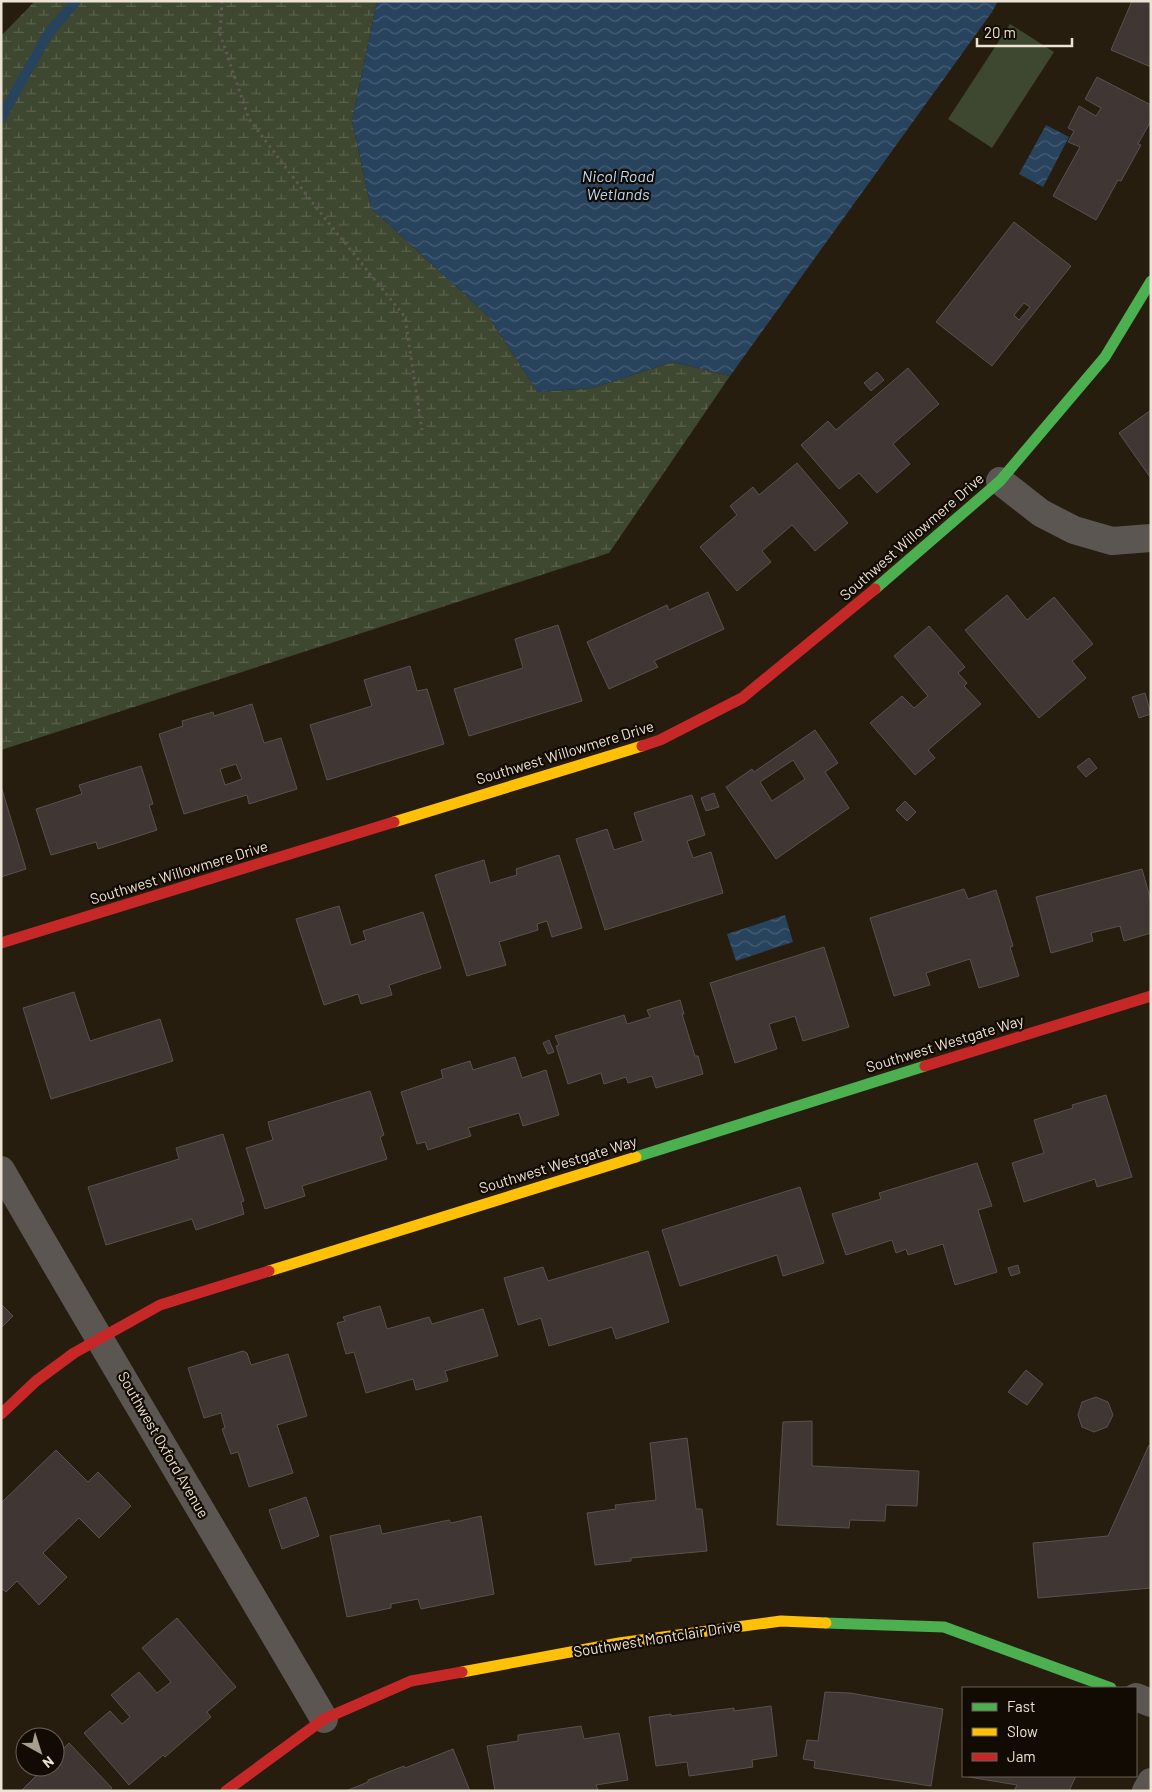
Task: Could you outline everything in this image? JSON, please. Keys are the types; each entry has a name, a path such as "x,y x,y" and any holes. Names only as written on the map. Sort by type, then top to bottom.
{"street":[{"name":"Southwest Willowmere Drive","path":"1,943 660,740 742,698 830,626 1000,481 1105,357 1151,281"},
{"path":"1000,481 1041,513 1074,530 1112,541 1151,538"},
{"name":"Southwest Westgate Way","path":"1,1414 36,1381 74,1353 160,1305 1151,996"},
{"name":"Southwest Oxford Avenue","path":"1,1170 324,1719"},
{"name":"Southwest Montclair Drive","path":"226,1791 324,1719 411,1681 619,1643 781,1620 944,1627 1108,1687"},
{"path":"1137,1697 1151,1703"},
{"path":"1146,1791 1151,1782"}],"path":[{"path":"222,1 220,34 249,119 315,206 405,317 422,430"}],"green space":[{"path":"35,1 377,1 352,121 371,208 488,316 538,392 592,388 673,362 730,376 609,553 1,750 1,36"},
{"path":"1010,24 1054,52 992,148 948,119"}],"water":[{"name":"Nicol Road Wetlands","path":"377,1 998,1 992,12 730,376 673,362 592,388 538,392 488,316 371,208 352,121"},
{"path":"1046,125 1069,137 1043,187 1019,174"},
{"path":"785,915 793,942 736,961 727,934"}],"building":[{"path":"1132,1 1151,1 1151,67 1111,50"},
{"path":"1097,77 1151,105 1151,121 1138,144 1141,145 1121,181 1118,180 1096,220 1053,196 1080,147 1068,142 1074,131 1068,128 1079,106 1096,116 1101,108 1085,99"},
{"path":"1014,222 1071,266 992,366 936,322","holes":["1024,303 1030,307 1019,320 1014,315"]},
{"path":"908,368 939,404 893,444 910,464 877,493 859,473 839,489 801,445 828,421 836,430"},
{"path":"877,372 884,380 871,391 864,383"},
{"path":"1151,410 1151,477 1150,477 1119,433"},
{"path":"797,463 848,523 815,551 792,525 762,551 771,562 737,591 700,547 737,515 730,506 753,487 759,495"},
{"path":"708,592 724,629 654,661 658,667 609,689 587,642 667,605 669,610"},
{"path":"1007,595 1027,620 1054,597 1093,644 1072,661 1086,678 1039,718 965,630"},
{"path":"558,625 582,701 469,736 454,689 523,668 515,639"},
{"path":"929,626 965,667 958,673 967,683 964,686 981,704 928,750 935,758 915,775 870,723 902,696 914,708 928,696 894,656"},
{"path":"410,666 417,691 427,689 444,744 327,780 310,725 372,706 364,680"},
{"path":"1145,693 1151,714 1139,718 1132,697"},
{"path":"252,704 264,743 281,738 297,789 249,804 247,795 184,814 159,734 183,726 182,721 213,712 214,716","holes":["236,764 242,779 225,785 220,769"]},
{"path":"815,730 838,763 825,772 849,808 776,859 726,787 752,769 754,772","holes":["793,760 805,779 772,801 760,782"]},
{"path":"1089,758 1097,768 1086,777 1077,767"},
{"path":"141,766 153,804 149,805 157,830 98,849 96,842 51,855 36,809 82,794 79,785"},
{"path":"1,786 26,869 1,877"},
{"path":"714,793 719,807 706,811 701,798"},
{"path":"692,795 705,835 687,841 693,858 711,852 723,893 605,930 576,839 607,829 614,850 643,841 634,813"},
{"path":"905,801 916,812 907,821 896,810"},
{"path":"559,855 582,928 552,937 547,921 537,924 538,930 499,942 506,965 467,976 435,875 484,860 490,883 517,875 516,869"},
{"path":"1142,869 1151,901 1151,933 1124,941 1120,926 1091,933 1093,941 1051,953 1036,897"},
{"path":"964,889 968,899 996,890 1013,946 1010,947 1019,976 979,988 970,959 926,973 930,985 894,996 870,918"},
{"path":"339,906 351,945 366,940 363,931 423,912 441,968 389,985 392,995 361,1004 358,994 324,1005 296,919"},
{"path":"824,947 849,1027 803,1041 795,1016 769,1024 777,1049 735,1063 710,983"},
{"path":"74,992 90,1041 160,1019 173,1061 51,1099 23,1008"},
{"path":"680,1000 684,1014 682,1014 695,1056 698,1056 703,1074 656,1088 652,1076 628,1083 626,1077 604,1084 601,1073 568,1084 556,1046 559,1045 555,1036 624,1015 627,1024 650,1017 647,1010"},
{"path":"549,1040 554,1052 548,1054 543,1043"},
{"path":"515,1057 522,1078 546,1070 559,1115 523,1126 519,1113 468,1128 471,1136 428,1150 425,1142 417,1144 401,1092 443,1078 441,1070 470,1061 473,1070"},
{"path":"370,1091 384,1135 380,1137 387,1159 302,1186 305,1196 265,1209 246,1148 273,1140 268,1122"},
{"path":"1106,1095 1132,1177 1097,1187 1095,1179 1024,1202 1012,1163 1044,1153 1034,1120 1073,1108 1072,1105"},
{"path":"223,1134 244,1201 241,1202 244,1214 196,1230 192,1219 106,1245 88,1187 179,1159 176,1148"},
{"path":"977,1163 992,1206 978,1210 997,1272 955,1285 943,1244 908,1255 906,1249 896,1253 892,1240 846,1255 832,1214 881,1199 879,1193"},
{"path":"800,1187 824,1263 783,1276 777,1255 680,1286 662,1230"},
{"path":"648,1251 669,1322 616,1339 612,1327 549,1346 541,1318 518,1325 504,1278 543,1267 548,1281"},
{"path":"1018,1265 1020,1273 1011,1276 1008,1268"},
{"path":"1,1304 13,1316 1,1328"},
{"path":"380,1306 387,1329 429,1317 432,1324 483,1309 498,1356 445,1371 448,1381 416,1390 413,1379 366,1393 354,1352 346,1354 337,1323 345,1321 343,1317"},
{"path":"243,1351 247,1353 251,1365 288,1354 307,1416 277,1425 293,1473 249,1487 238,1452 231,1454 222,1429 225,1428 221,1413 204,1418 188,1368"},
{"path":"1026,1370 1043,1384 1027,1405 1008,1392"},
{"path":"1096,1397 1108,1402 1113,1415 1107,1427 1094,1432 1082,1427 1078,1415 1082,1402"},
{"path":"812,1421 812,1466 919,1471 917,1506 886,1505 885,1521 850,1520 849,1528 777,1525 783,1422"},
{"path":"687,1438 696,1509 702,1509 707,1551 631,1558 631,1561 595,1565 587,1513 616,1509 615,1505 656,1500 650,1443"},
{"path":"1149,1445 1151,1446 1151,1588 1038,1598 1033,1543 1108,1536"},
{"path":"56,1450 88,1482 98,1472 131,1506 99,1538 79,1518 43,1553 67,1577 39,1605 17,1581 6,1592 1,1588 1,1503"},
{"path":"306,1497 319,1536 282,1549 269,1510"},
{"path":"481,1516 494,1594 421,1609 418,1599 391,1604 391,1608 347,1617 330,1536 380,1525 382,1534 449,1520 451,1523"},
{"path":"177,1618 236,1687 207,1712 211,1717 129,1785 84,1733 110,1711 122,1724 130,1717 111,1695 139,1672 157,1693 171,1682 142,1648"},
{"path":"825,1692 850,1693 943,1709 931,1786 814,1768 815,1761 803,1759 807,1740 818,1741"},
{"path":"771,1706 777,1756 752,1760 753,1767 689,1776 687,1762 656,1766 649,1717 734,1708 734,1711"},
{"path":"581,1726 584,1739 619,1733 628,1780 596,1785 598,1790 592,1791 495,1791 487,1746 518,1741 518,1735"},
{"path":"69,1743 112,1788 109,1791 21,1791 35,1777 65,1777 65,1747"},
{"path":"453,1749 470,1791 346,1791 368,1782 368,1780"},
{"path":"969,1777 1076,1777 1069,1791 1014,1791 1017,1785"}],"waterway":[{"path":"1,118 48,34 76,1"}],"traffic: fast":[{"path":"875,589 1000,481 1105,357 1151,281"},
{"path":"636,1157 925,1066"},
{"path":"826,1623 944,1627 1108,1687"}],"traffic: slow":[{"path":"394,822 642,746"},
{"path":"269,1271 636,1157"},
{"path":"462,1672 619,1643 781,1621 826,1623"}],"traffic: jam":[{"path":"642,746 660,740 742,698 875,589"},
{"path":"1,943 394,822"},
{"path":"925,1066 1151,996"},
{"path":"1,1414 36,1381 74,1353 160,1305 269,1271"},
{"path":"226,1791 324,1719 411,1681 462,1672"}]}
